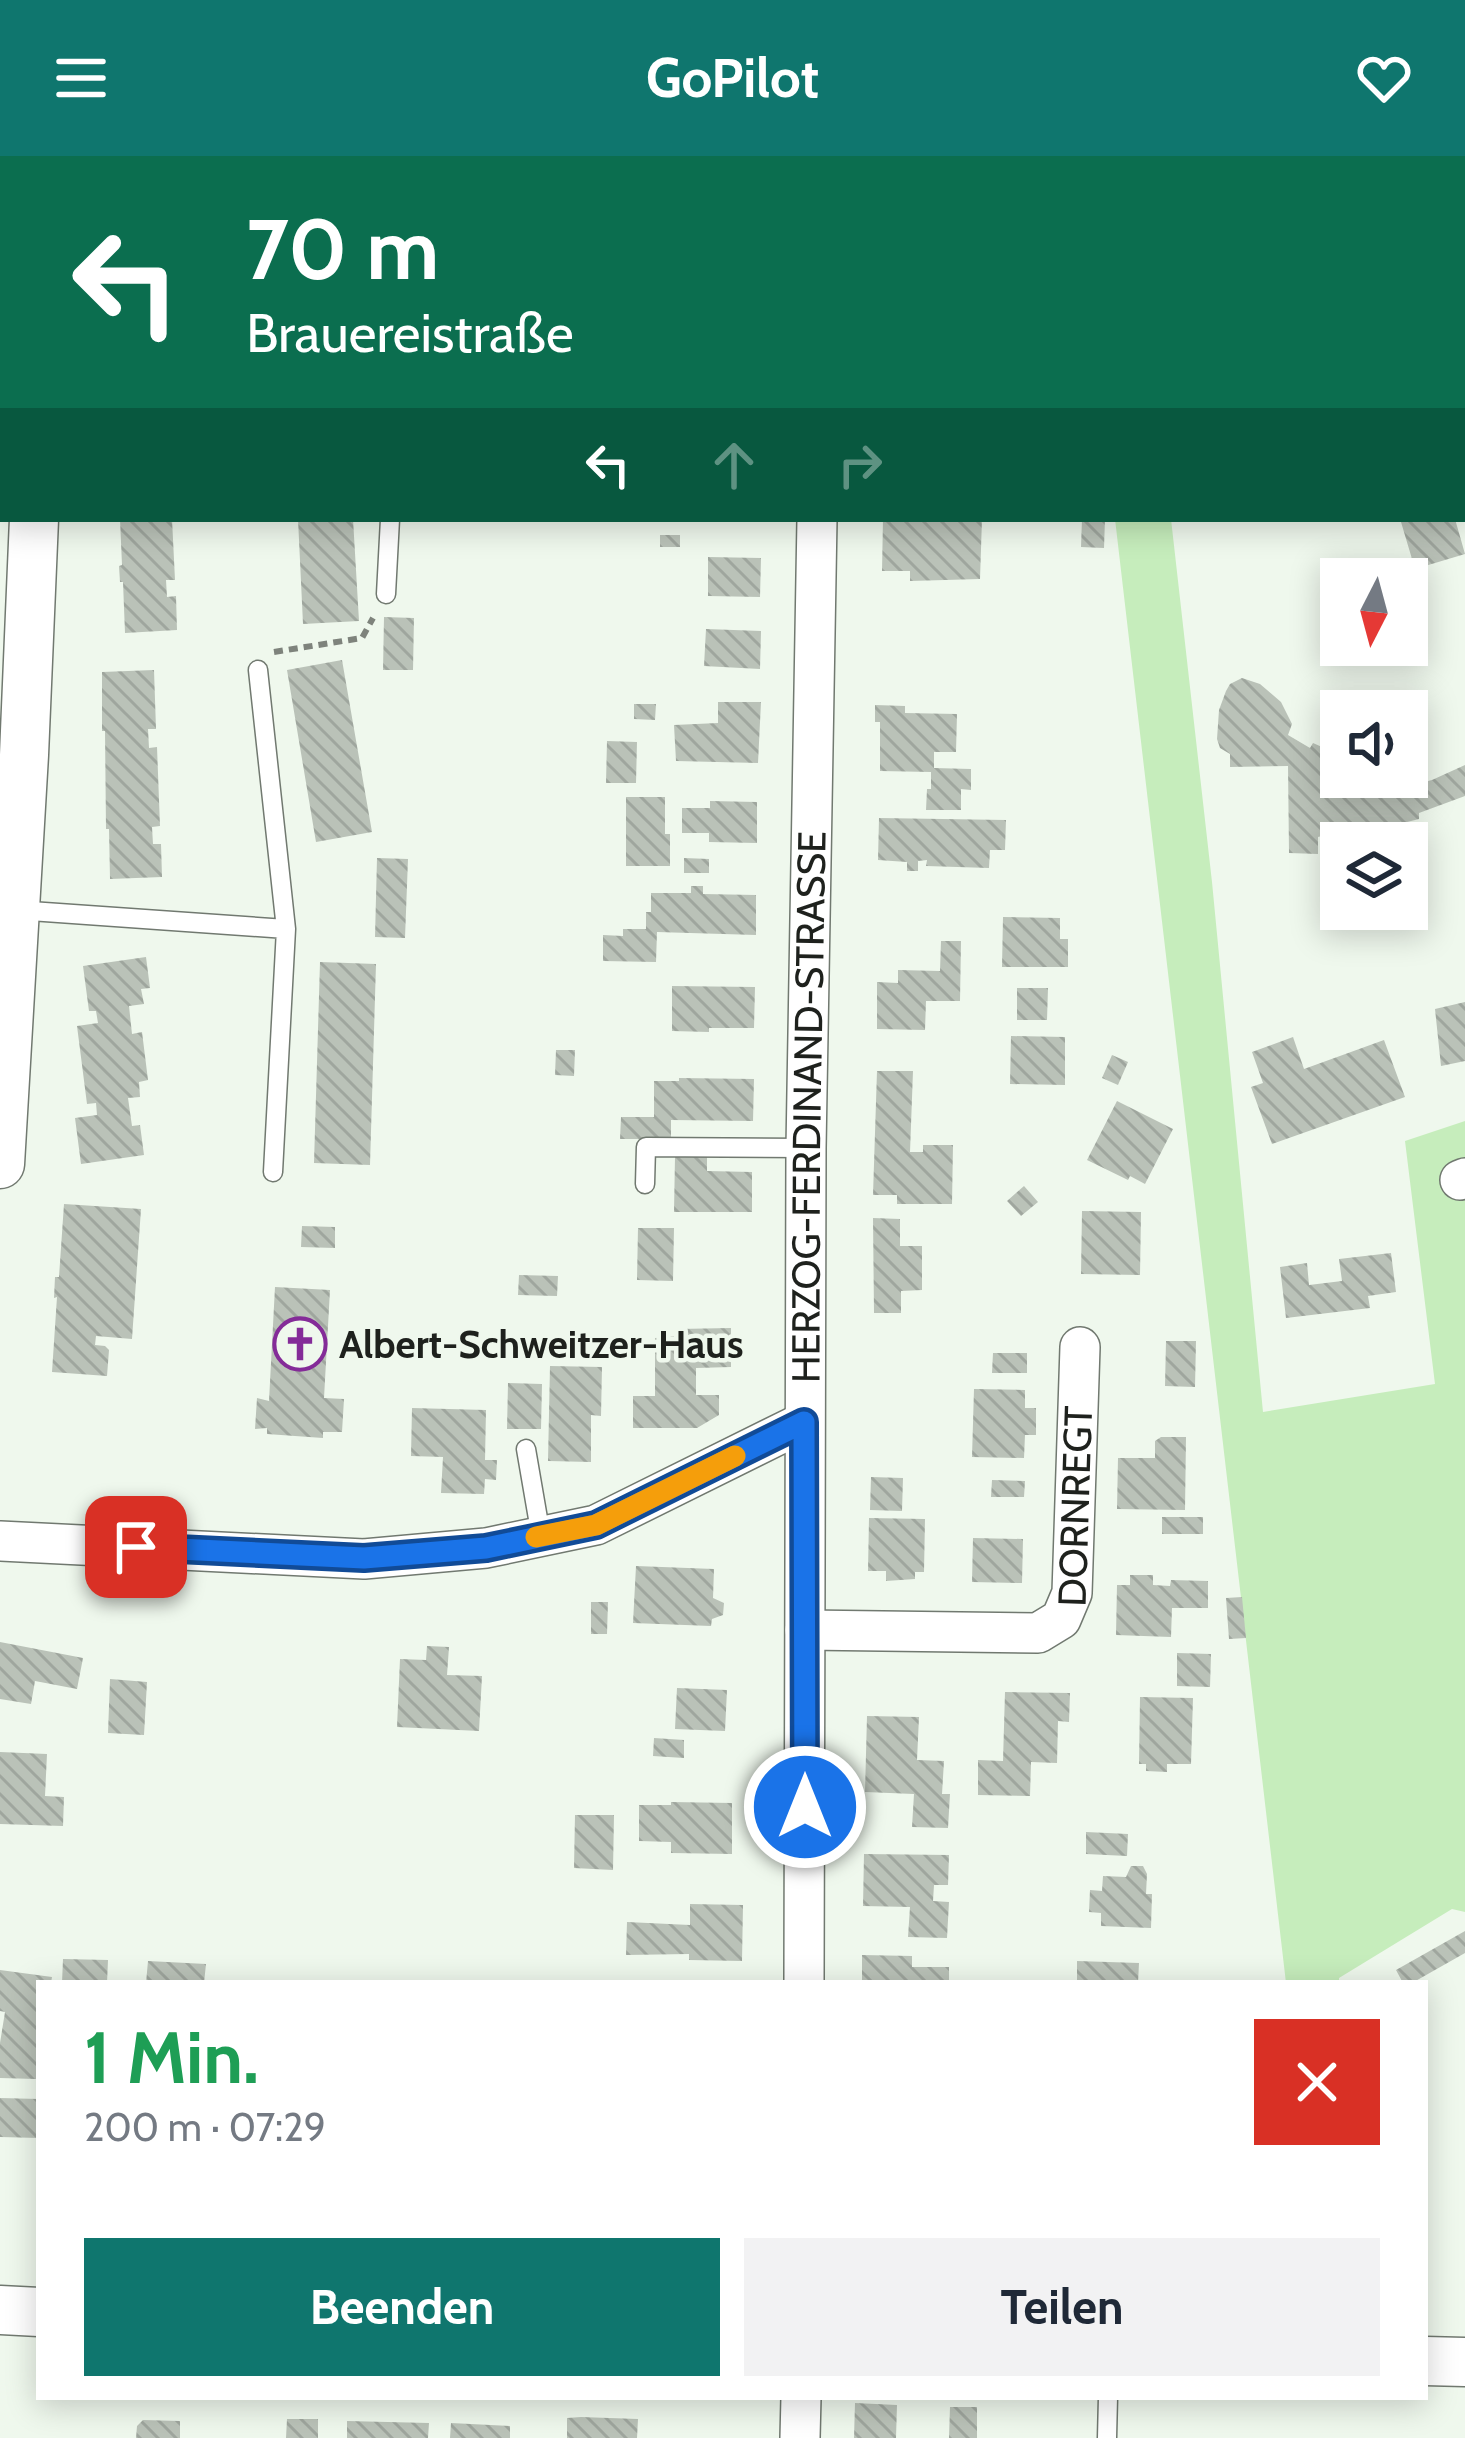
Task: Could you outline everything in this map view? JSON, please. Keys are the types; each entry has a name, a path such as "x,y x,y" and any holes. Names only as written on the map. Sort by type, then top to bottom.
{"street":[{"path":"0,1165 16,910 12,754 34,522"},
{"name":"HERZOG-FERDINAND-STRASSE","path":"804,1980 806,1148 817,522"},
{"name":"DORNREGT","path":"805,1630 1038,1633 1061,1619 1072,1593 1081,1347"},
{"path":"0,1540 364,1558 486,1548 596,1525 804,1422"},
{"path":"0,2310 36,2312"},
{"path":"1428,2360 1465,2362"},
{"path":"800,2438 801,2400"}],"lane":[{"path":"386,594 390,522"},
{"path":"259,670 286,929 272,1172"},
{"path":"16,910 286,929"},
{"path":"645,1184 646,1148 806,1148"},
{"path":"526,1449 541,1536"},
{"path":"1107,2438 1108,2400"}],"path":[{"path":"259,670 276,650 362,638 386,594"}],"green space":[{"path":"1115,522 1171,522 1263,1412 1435,1384 1405,1141 1465,1121 1465,1912 1452,1909 1339,1980 1286,1980"}],"building":[{"path":"120,522 172,522 175,580 166,580 167,597 176,596 177,630 125,633"},
{"path":"298,522 353,522 359,621 303,624"},
{"path":"883,522 982,522 980,579 910,581 910,571 882,571"},
{"path":"1082,522 1105,522 1104,548 1081,547"},
{"path":"1401,522 1456,522 1465,554 1428,565 1428,558 1412,558"},
{"path":"660,535 680,535 680,547 660,547"},
{"path":"708,557 761,558 760,597 708,596"},
{"path":"384,617 414,618 413,670 383,670"},
{"path":"706,629 761,631 760,669 704,666"},
{"path":"342,660 372,832 316,842 287,670"},
{"path":"154,670 156,729 148,729 149,748 157,747 160,826 152,827 153,844 161,844 162,877 110,879 102,672"},
{"path":"1242,678 1260,684 1281,702 1292,724 1288,735 1310,748 1313,743 1320,746 1320,798 1428,798 1428,781 1465,765 1465,796 1407,822 1320,822 1318,854 1289,853 1288,766 1230,767 1230,754 1220,748 1219,710 1230,684"},
{"path":"718,702 761,702 758,763 676,761 674,725 718,723"},
{"path":"634,704 656,704 655,720 634,719"},
{"path":"875,705 905,706 905,713 957,714 956,752 934,752 934,768 971,769 971,790 961,789 961,810 926,810 931,772 880,771 880,722 875,722"},
{"path":"607,741 637,742 636,783 606,783"},
{"path":"626,797 665,797 670,866 626,866"},
{"path":"710,801 757,802 757,843 709,842 709,833 682,833 682,808 710,808"},
{"path":"879,818 1006,820 1005,850 990,850 989,868 926,866 927,860 918,861 918,871 907,871 907,862 878,860"},
{"path":"377,858 408,859 405,938 375,937"},
{"path":"684,858 709,859 709,873 684,873"},
{"path":"691,886 703,886 703,894 756,895 756,935 657,932 656,962 603,961 603,935 623,936 623,929 646,929 651,893 691,893"},
{"path":"1003,917 1060,918 1060,939 1068,939 1068,967 1002,967"},
{"path":"941,941 961,941 960,1001 926,1001 925,1030 877,1029 877,982 898,983 898,970 940,971"},
{"path":"146,957 150,988 141,989 144,1004 129,1006 132,1034 142,1032 148,1080 139,1082 140,1097 128,1098 132,1126 140,1125 144,1155 81,1164 75,1118 97,1115 96,1103 87,1104 77,1026 98,1023 96,1011 89,1011 83,966"},
{"path":"320,962 376,964 370,1165 314,1163"},
{"path":"672,986 755,987 754,1028 672,1031"},
{"path":"1017,988 1048,988 1047,1020 1017,1020"},
{"path":"1465,1002 1465,1061 1441,1066 1435,1009"},
{"path":"1011,1036 1065,1037 1065,1085 1010,1084"},
{"path":"1293,1037 1304,1069 1384,1040 1405,1097 1272,1144 1251,1087 1263,1083 1252,1052"},
{"path":"556,1050 575,1050 574,1076 555,1075"},
{"path":"1112,1055 1128,1062 1118,1085 1102,1078"},
{"path":"877,1071 913,1071 910,1152 923,1152 923,1145 953,1145 952,1204 897,1204 897,1195 873,1195"},
{"path":"754,1079 753,1121 671,1120 671,1139 620,1139 621,1117 654,1117 654,1081"},
{"path":"1117,1101 1173,1129 1145,1184 1087,1160"},
{"path":"675,1157 707,1157 707,1171 752,1172 752,1212 674,1212"},
{"path":"1024,1186 1038,1202 1021,1216 1007,1201"},
{"path":"64,1204 141,1209 132,1339 96,1336 95,1345 109,1350 107,1376 52,1372 55,1277 59,1277"},
{"path":"1082,1211 1141,1212 1140,1275 1081,1274"},
{"path":"873,1218 900,1219 900,1246 922,1246 922,1290 901,1291 901,1313 874,1313"},
{"path":"302,1226 335,1227 335,1248 301,1247"},
{"path":"638,1228 674,1228 673,1281 637,1280"},
{"path":"1391,1253 1396,1292 1368,1296 1370,1308 1286,1318 1280,1267 1307,1263 1309,1285 1342,1281 1339,1259"},
{"path":"519,1275 558,1276 557,1296 518,1295"},
{"name":"Albert-Schweitzer-Haus","path":"275,1287 330,1290 324,1398 344,1399 342,1432 323,1432 323,1438 255,1429 257,1398 269,1401"},
{"path":"731,1328 731,1367 696,1368 696,1395 719,1395 719,1415 697,1428 633,1428 633,1396 655,1396 655,1338 677,1336 678,1329"},
{"path":"1166,1341 1196,1341 1195,1387 1165,1386"},
{"path":"993,1353 1027,1353 1027,1373 992,1373"},
{"path":"550,1366 602,1367 601,1416 591,1415 591,1462 548,1461"},
{"path":"508,1383 542,1384 541,1429 507,1429"},
{"path":"974,1389 1025,1390 1025,1408 1036,1408 1036,1435 1025,1435 1024,1458 972,1457"},
{"path":"412,1408 486,1410 485,1460 497,1460 496,1480 485,1479 484,1494 441,1493 443,1457 411,1456"},
{"path":"1186,1437 1185,1510 1117,1509 1118,1458 1155,1458 1155,1441"},
{"path":"871,1477 903,1478 902,1511 870,1510"},
{"path":"992,1480 1025,1481 1024,1497 991,1497"},
{"path":"1162,1517 1203,1517 1203,1534 1162,1534"},
{"path":"869,1518 925,1519 924,1572 915,1572 915,1579 886,1581 886,1571 868,1571"},
{"path":"973,1538 1023,1539 1022,1583 972,1582"},
{"path":"636,1566 714,1569 713,1598 724,1603 723,1615 712,1619 711,1626 633,1623"},
{"path":"1130,1575 1153,1575 1153,1585 1170,1586 1171,1580 1208,1581 1208,1608 1172,1608 1171,1637 1116,1635 1117,1585 1130,1585"},
{"path":"1242,1597 1246,1638 1229,1639 1226,1598"},
{"path":"591,1602 608,1602 607,1634 591,1634"},
{"path":"0,1642 83,1658 77,1689 35,1681 31,1704 0,1699"},
{"path":"427,1646 449,1647 447,1675 482,1676 479,1731 397,1727 400,1659 426,1660"},
{"path":"1177,1653 1211,1654 1210,1687 1177,1686"},
{"path":"110,1679 147,1682 144,1735 108,1733"},
{"path":"677,1688 727,1690 725,1731 675,1729"},
{"path":"1005,1692 1070,1693 1069,1722 1058,1721 1057,1763 1031,1762 1030,1796 978,1795 978,1760 1003,1761"},
{"path":"1140,1697 1193,1698 1191,1764 1167,1764 1167,1772 1146,1771 1146,1764 1139,1764"},
{"path":"867,1716 919,1717 917,1760 944,1761 942,1794 950,1794 948,1828 912,1827 914,1794 865,1792"},
{"path":"654,1738 684,1740 684,1758 653,1756"},
{"path":"0,1752 47,1754 45,1796 64,1797 63,1826 0,1824"},
{"path":"732,1803 732,1854 671,1853 671,1842 639,1841 639,1805"},
{"path":"575,1815 614,1815 613,1870 574,1868"},
{"path":"1086,1832 1128,1834 1127,1856 1086,1854"},
{"path":"864,1854 949,1855 948,1885 934,1885 933,1901 949,1902 947,1938 908,1937 910,1907 863,1906"},
{"path":"1131,1866 1143,1866 1147,1874 1151,1928 1101,1926 1101,1913 1089,1912 1090,1890 1102,1891 1103,1876 1126,1877"},
{"path":"690,1904 743,1905 742,1961 689,1960 689,1954 626,1955 627,1922 690,1925"},
{"path":"1465,1931 1465,1953 1417,1980 1401,1980 1396,1970"},
{"path":"862,1955 912,1956 912,1967 949,1967 949,1980 862,1980"},
{"path":"63,1959 108,1960 107,1980 62,1980"},
{"path":"148,1961 206,1964 204,1980 146,1980"},
{"path":"1077,1961 1139,1963 1138,1980 1077,1980"},
{"path":"0,1970 52,1977 36,1980 36,2079 0,2078 5,2012 0,2011"},
{"path":"0,2098 36,2099 36,2138 0,2137"},
{"path":"855,2403 897,2405 896,2438 854,2438"},
{"path":"950,2407 977,2407 977,2438 949,2438"},
{"path":"567,2418 638,2419 637,2438 567,2438"},
{"path":"287,2419 318,2419 318,2438 286,2438"},
{"path":"143,2420 180,2421 180,2438 136,2438"},
{"path":"347,2421 429,2423 428,2438 347,2438"},
{"path":"451,2423 510,2426 510,2438 450,2438"}],"slow traffic":[{"path":"536,1537 596,1525 735,1456"}],"place":[{"name":"Albert-Schweitzer-Haus","path":"300,1344"}],"route":[{"path":"136,1547 364,1558 486,1548 596,1525 804,1422 805,1807"}]}
